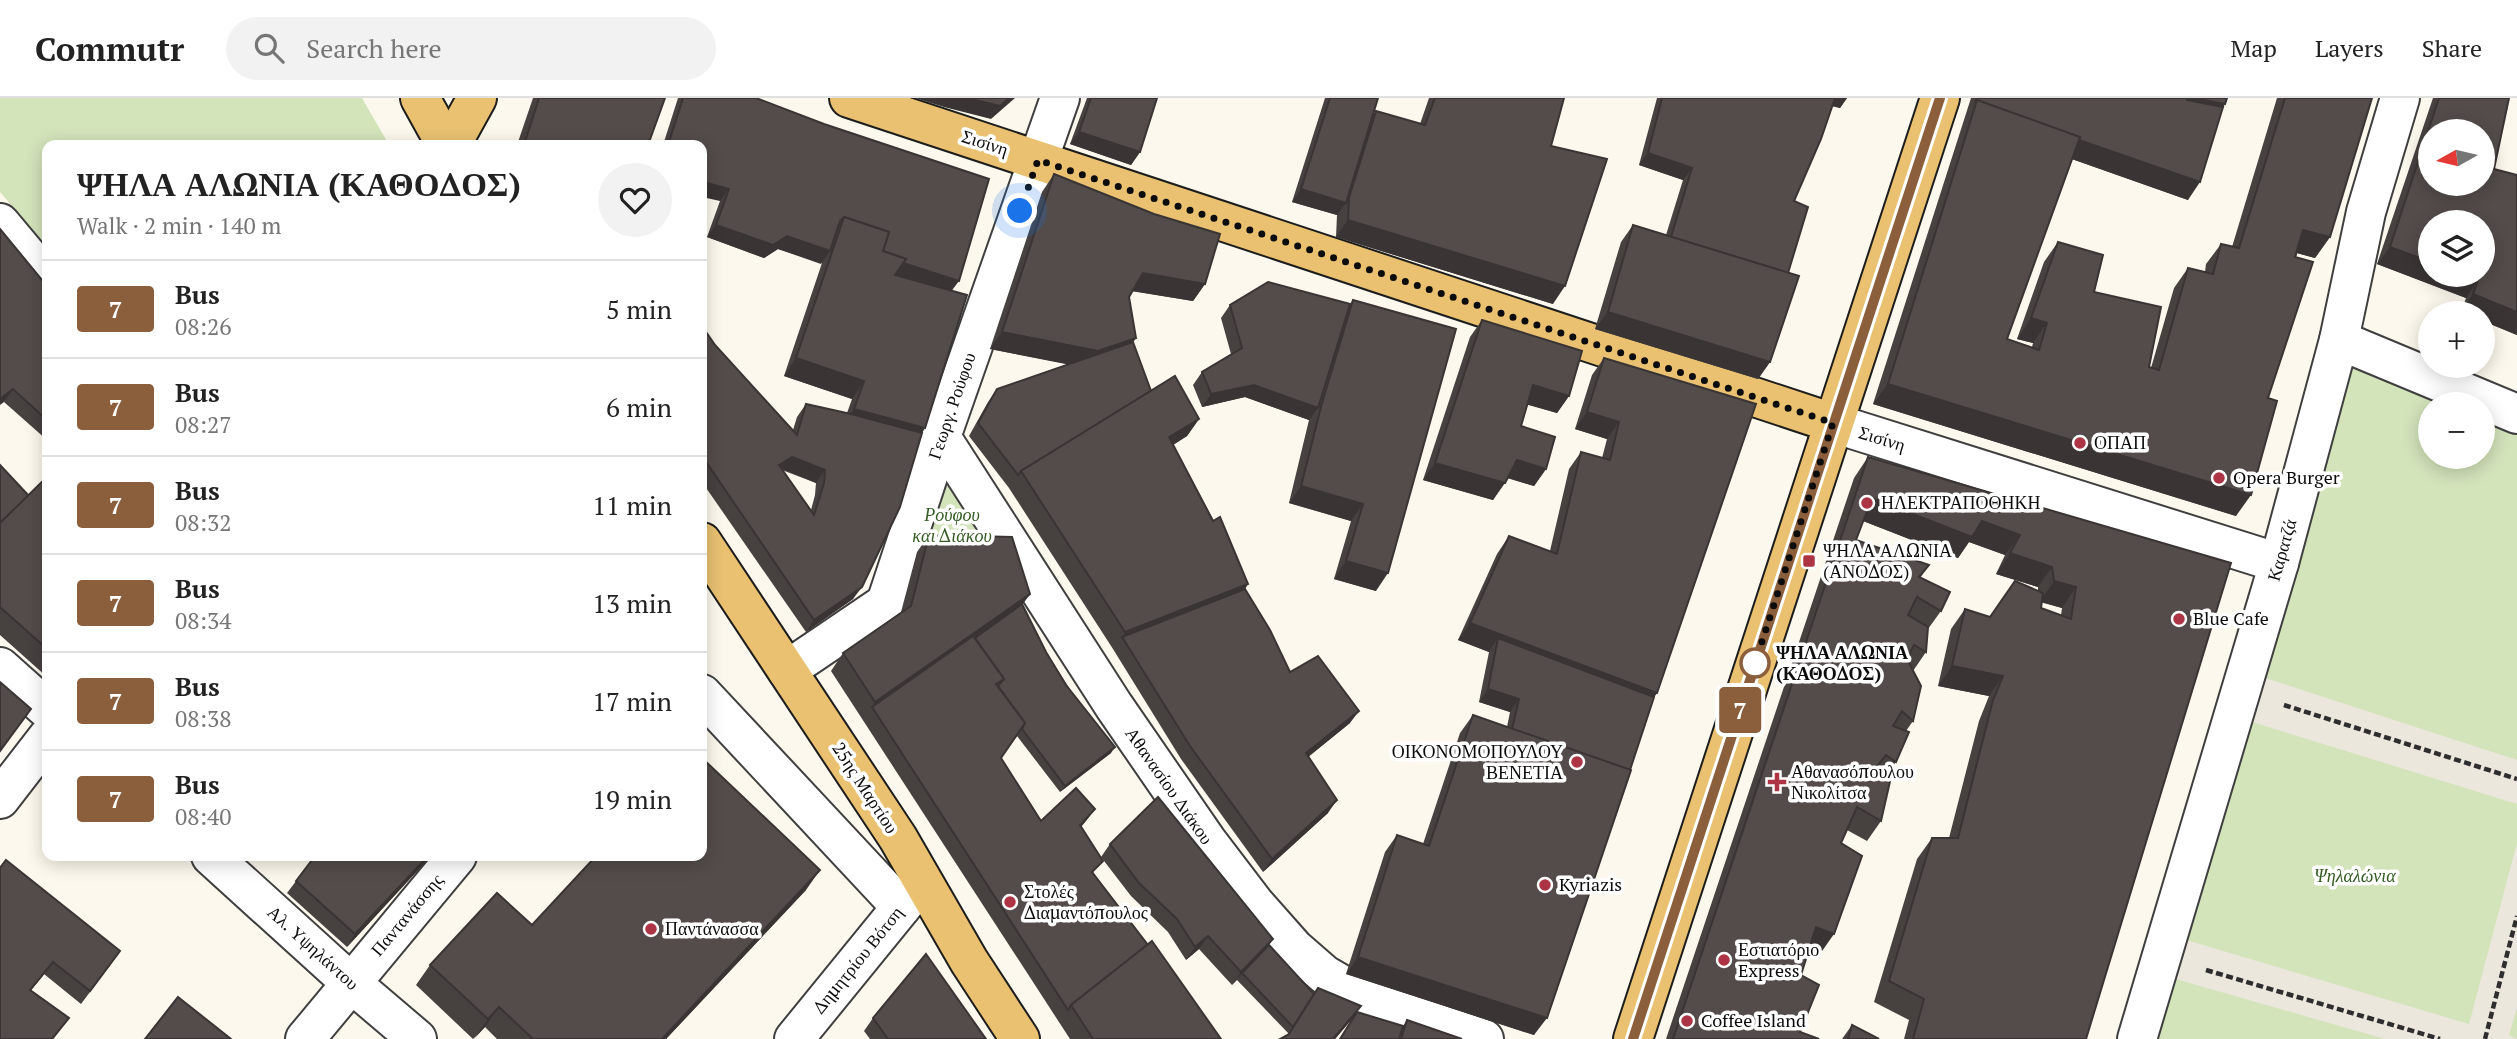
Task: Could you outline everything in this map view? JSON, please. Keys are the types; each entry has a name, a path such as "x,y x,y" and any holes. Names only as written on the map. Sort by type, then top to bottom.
{"main road":[{"path":"421,98 446,140"},
{"path":"452,140 477,98"},
{"name":"Σισίνη","path":"849,98 1833,423"},
{"path":"1633,1039 1940,98"},
{"name":"25ης Μαρτίου","path":"707,549 898,838 912,894 969,961 1020,1039"}],"street":[{"name":"Γεωργ. Ρούφου","path":"788,670 886,603 1060,98"},
{"name":"Καρατζά","path":"2137,1039 2279,563 2339,340 2366,212 2400,98"},
{"path":"0,223 42,273"},
{"path":"2339,340 2517,414"},
{"name":"Σισίνη","path":"1833,423 2279,563"},
{"name":"Αθανασίου Διάκου","path":"941,437 1114,706 1207,841 1294,948 1325,975 1368,1000 1483,1039"},
{"path":"0,667 42,705"},
{"path":"707,699 912,894"},
{"path":"0,799 42,744"},
{"name":"Αλ. Υψηλάντου","path":"217,861 417,1039"},
{"name":"Παντανάσσης","path":"305,1039 453,861"},
{"name":"Δημητρίου Βότση","path":"794,1039 912,894"}],"path":[{"path":"2240,691 2517,779"},
{"path":"2485,1039 2517,916"},
{"path":"2160,956 2440,1039"}],"green space":[{"path":"0,98 362,98 386,140 42,140 42,241 0,192"},
{"name":"Ψηλαλώνια","path":"2339,340 2418,373 2418,378 2430,378 2464,392 2418,392 2418,469 2495,469 2495,405 2517,414 2517,1039 2137,1039"},
{"name":"Ρούφου και Διάκου","path":"942,448 1000,555 917,552"}],"shaded area":[{"path":"2247,672 2517,760 2517,804 2233,716"},
{"path":"2517,843 2517,1008 2509,1035 2517,1039 2385,1039 2155,973 2166,934 2469,1024"}],"building":[{"path":"539,98 665,98 650,140 526,140"},
{"path":"683,98 756,98 824,124 989,179 959,281 903,263 906,259 883,251 889,232 844,217 840,221 830,251 787,236 773,245 716,225 729,189 707,183 707,140 670,140"},
{"path":"967,98 1009,98 1000,106"},
{"path":"1091,98 1157,98 1140,152 1079,132"},
{"path":"1330,98 1378,98 1346,203 1301,189"},
{"path":"1435,98 1564,98 1551,146 1607,159 1565,286 1348,220 1349,198 1376,111 1425,125"},
{"path":"1662,98 1835,98 1821,139 1794,201 1808,207 1788,273 1671,237 1692,168 1648,153"},
{"path":"1977,98 2188,98 2187,100 2223,107 2200,182 2079,140 2080,137 1977,100 1975,103"},
{"path":"2193,98 2227,98 2225,104"},
{"path":"2285,98 2372,98 2330,237 2303,230 2295,257 2313,262 2268,398 2277,401 2251,495 1888,384 1977,100 2080,137 2007,339 2039,350 2047,323 2031,318 2058,242 2103,255 2094,292 2161,307 2149,367 2159,370 2188,268 2213,274 2221,244 2239,248"},
{"path":"2439,98 2509,98 2496,160 2496,119 2432,119"},
{"path":"2418,162 2418,196 2496,196 2496,170 2517,175 2517,312 2473,294 2476,287 2495,287 2495,210 2418,210 2418,257 2390,247"},
{"path":"1054,174 1154,214 1220,234 1205,284 1143,273 1129,297 1136,338 1098,351 1002,332"},
{"path":"844,217 889,232 883,251 906,259 895,275 967,295 925,428 854,409 864,381 796,358"},
{"path":"1633,225 1799,276 1770,362 1608,312"},
{"path":"0,229 42,280 42,415 13,389 0,399"},
{"path":"1268,282 1350,304 1318,408 1254,385 1211,394 1202,372 1242,348 1230,305"},
{"path":"1353,300 1456,329 1388,573 1346,561 1363,504 1301,486 1322,403"},
{"path":"1482,320 1582,351 1569,396 1533,385 1521,426 1555,437 1546,469 1517,460 1505,483 1435,463"},
{"path":"707,333 797,435 806,404 922,433 900,507 862,587 814,620 707,463","holes":["792,457 825,470 824,483 814,515 779,465"]},
{"path":"1133,342 1151,391 1018,475 978,423 997,389"},
{"path":"1604,358 1756,404 1657,693 1470,623 1509,536 1557,554 1581,452 1610,460 1619,422 1587,412"},
{"path":"1175,376 1199,419 1169,437 1213,521 1220,517 1248,584 1125,632 1021,471"},
{"path":"1868,457 2231,563 2086,1039 1913,1039 1924,999 1889,981 1932,838 1958,838 1993,700 2003,676 1952,666 1965,609 1990,617 2015,581 2043,593 2041,608 2071,619 2076,587 2054,581 2052,567 2010,553 2020,535 1982,521 1972,537 1872,498 1856,540 1929,565 1919,577 1950,592 1941,611 1917,597 1908,615 1928,627 1926,652 1914,645 1907,659 1921,686 1913,721 1902,711 1893,726 1909,732 1896,762 1886,755 1874,770 1891,777 1881,821 1857,807 1841,843 1862,856 1834,934 1816,927 1801,975 1819,985 1800,1032 1819,1039 1673,1039"},
{"path":"0,465 29,496 0,523"},
{"path":"42,482 42,645 0,607 0,523"},
{"path":"929,535 1012,537 1030,594 875,702 843,653 911,606"},
{"path":"1245,589 1270,630 1290,672 1318,656 1359,711 1306,753 1337,800 1272,859 1190,746 1122,637"},
{"path":"1022,604 1066,685 1115,747 1065,786 1022,729 1025,723 998,686 1004,679 975,638"},
{"path":"973,636 1004,679 996,684 1025,723 1001,758 1041,821 1076,788 1095,809 1080,825 1103,861 1092,872 1148,945 1068,1010 872,707"},
{"path":"1498,638 1654,697 1630,770 1512,729 1519,699 1488,689"},
{"path":"0,682 31,709 0,751"},
{"path":"1473,715 1631,770 1547,1018 1358,957 1397,835 1429,846"},
{"name":"Παντάνασσα","path":"707,763 820,870 662,1039 533,1039 499,1007 488,1019 430,965 497,893 532,925 591,861 707,861"},
{"path":"1158,797 1273,939 1241,972 1208,936 1195,947 1177,919 1139,883 1110,844"},
{"path":"6,860 120,951 90,991 53,962 30,990 69,1018 52,1039 0,1039 0,868"},
{"path":"311,861 423,861 355,934 296,881"},
{"path":"1152,941 1221,1039 1093,1039 1071,1005"},
{"path":"1269,945 1314,994 1293,1027 1242,973"},
{"path":"926,954 986,1039 888,1039 873,1018"},
{"path":"1318,988 1361,1006 1333,1039 1280,1039 1289,1034"},
{"path":"178,997 231,1039 145,1039"},
{"path":"1357,1012 1403,1026 1399,1039 1340,1039"},
{"path":"1407,1020 1462,1039 1401,1039"},
{"path":"1852,1025 1879,1039 1848,1039"}],"bus line":[{"name":"7","path":"1633,1039 1940,98"}],"place":[{"name":"ΟΠΑΠ","path":"2080,443"},
{"name":"Opera Burger","path":"2219,478"},
{"name":"ΗΛΕΚΤΡΑΠΟΘΗΚΗ","path":"1867,503"},
{"name":"ΨΗΛΑ ΑΛΩΝΙΑ (ΑΝΟΔΟΣ)","path":"1809,561"},
{"name":"Blue Cafe","path":"2179,619"},
{"name":"ΨΗΛΑ ΑΛΩΝΙΑ (ΚΑΘΟΔΟΣ)","path":"1755,663"},
{"name":"ΟΙΚΟΝΟΜΟΠΟΥΛΟΥ ΒΕΝΕΤΙΑ","path":"1577,762"},
{"name":"Αθανασόπουλου Νικολίτσα","path":"1777,782"},
{"name":"Kyriazis","path":"1545,885"},
{"name":"Στολές Διαμαντόπουλος","path":"1010,902"},
{"name":"Παντάνασσα","path":"651,929"},
{"name":"Εστιατόριο Express","path":"1724,960"},
{"name":"Coffee Island","path":"1687,1021"}],"route":[{"path":"1020,211 1038,160 1833,423 1755,663"}]}
